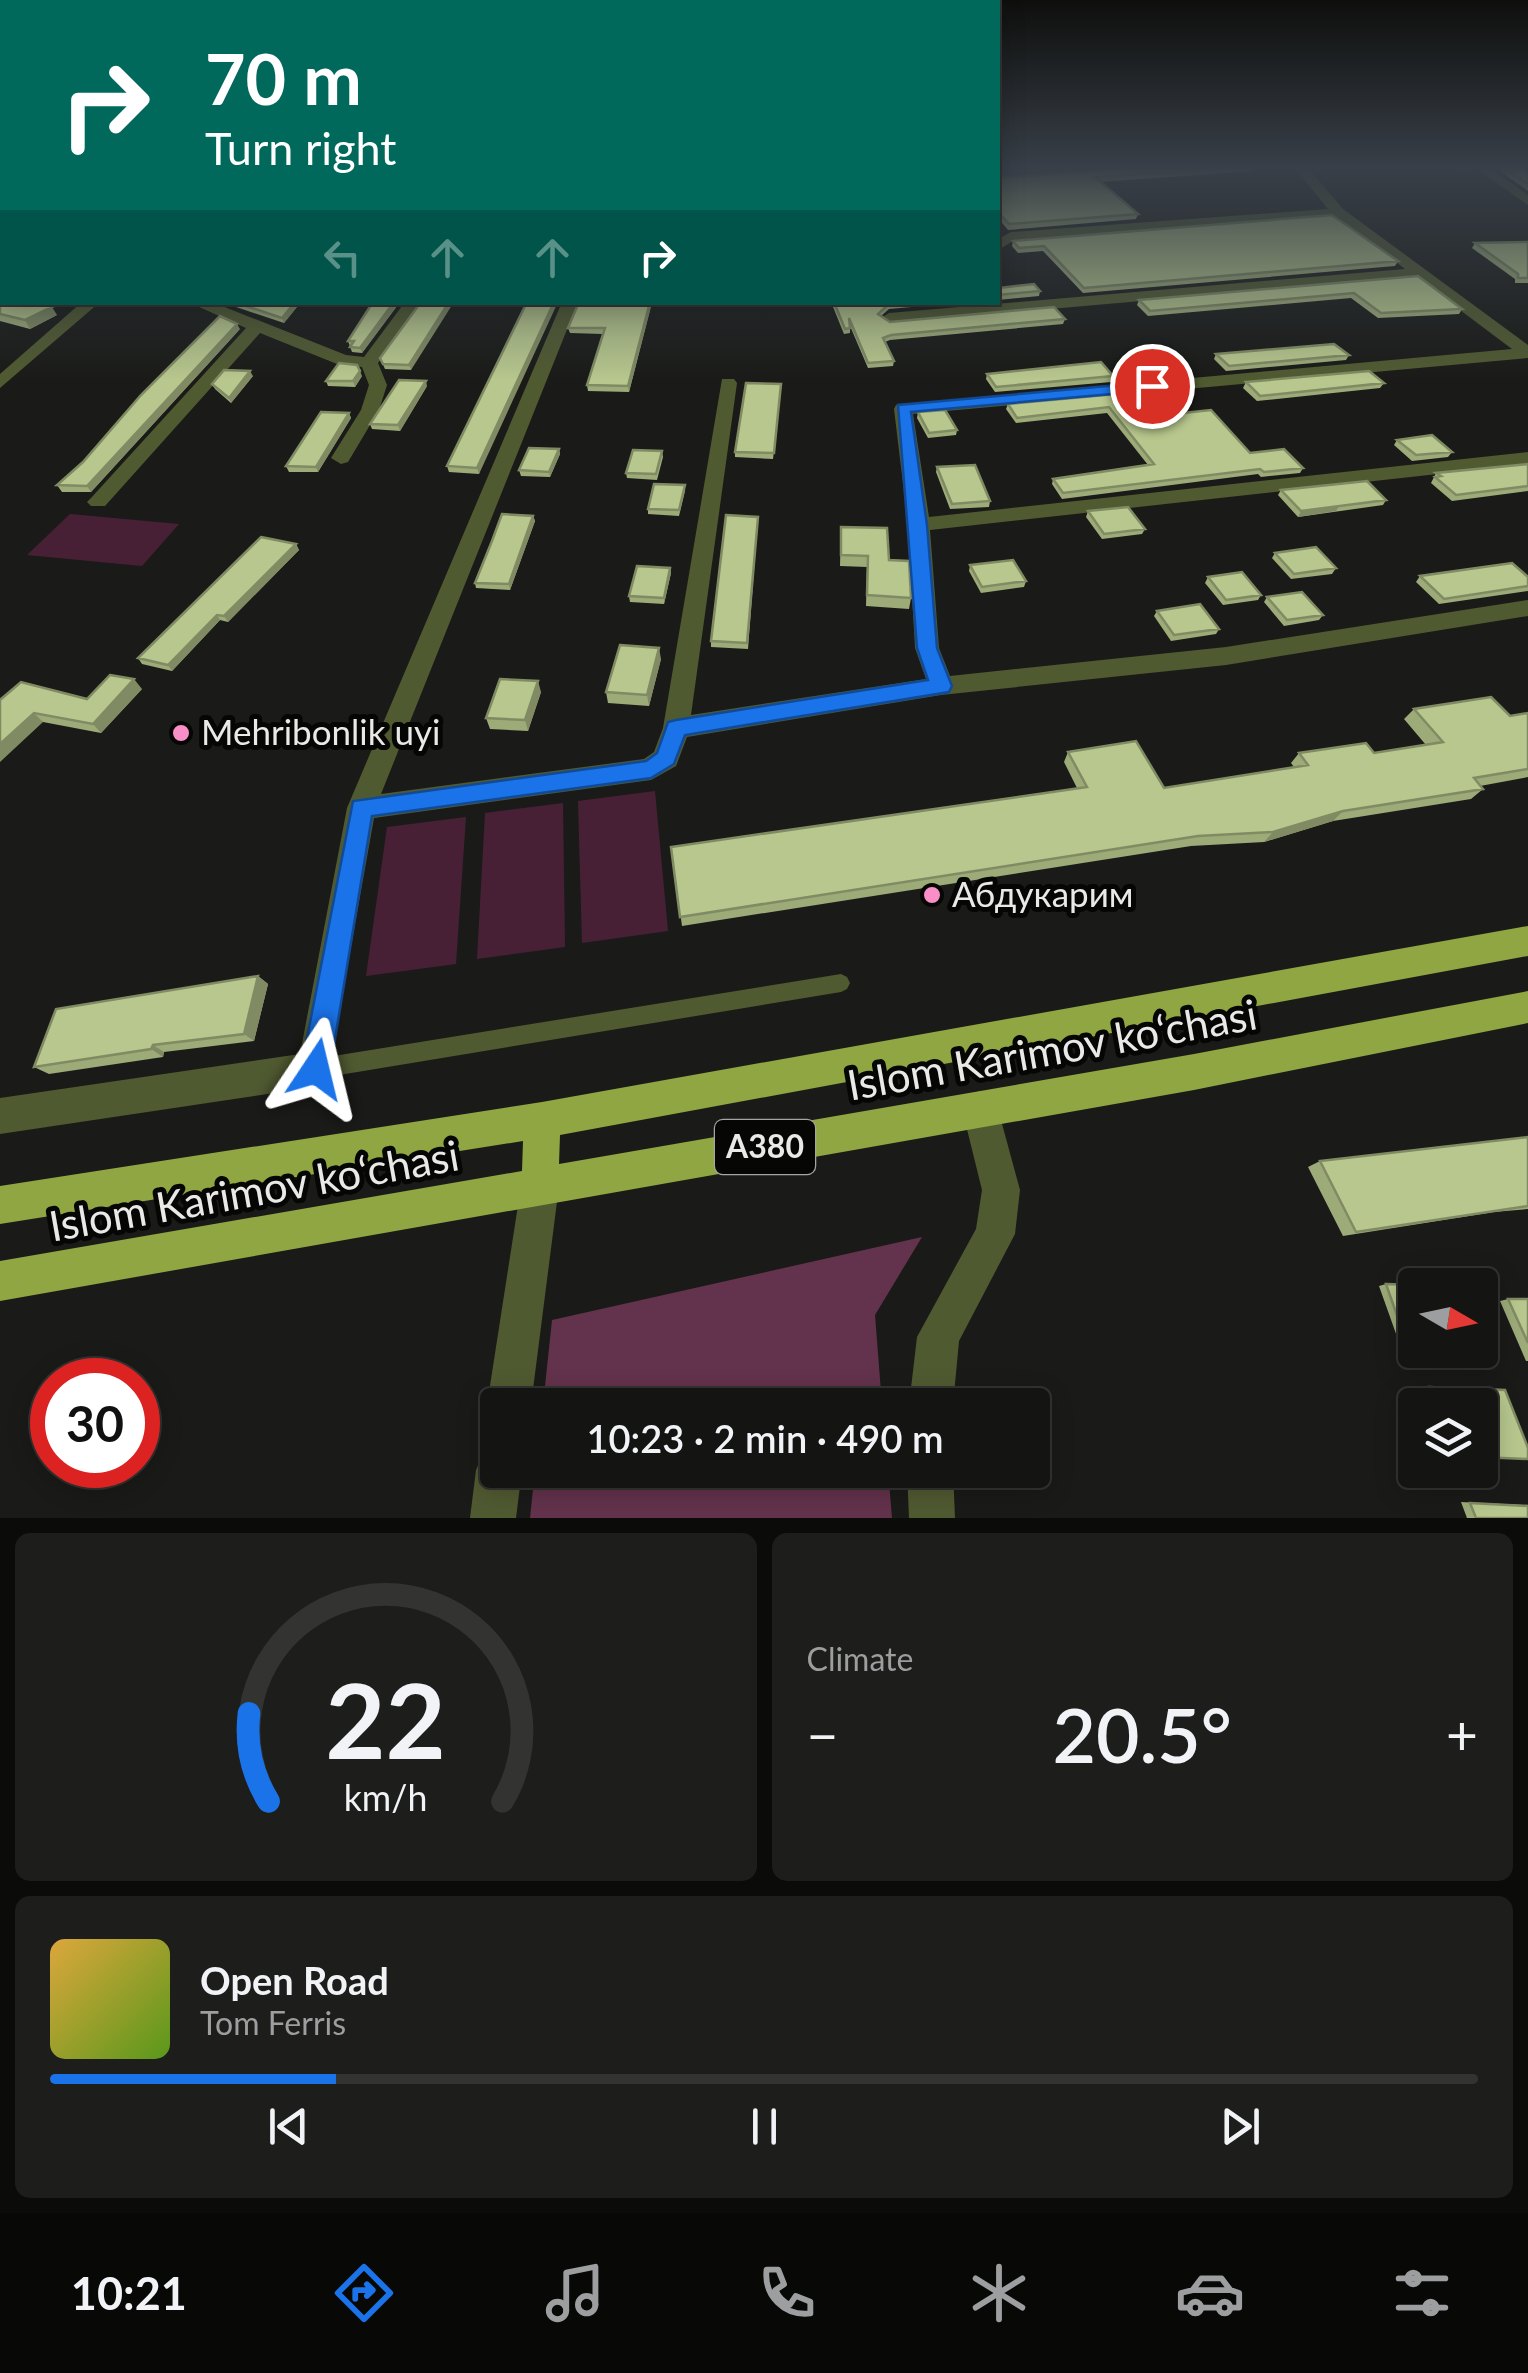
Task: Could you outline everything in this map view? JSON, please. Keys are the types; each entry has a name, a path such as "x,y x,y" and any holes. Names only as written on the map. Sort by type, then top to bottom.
{"highway":[{"name":"Islom Karimov ko‘chasi","path":"0,1205 542,1120 1528,942"},
{"name":"Islom Karimov ko‘chasi","path":"0,1281 980,1109 1528,1007"},
{"path":"540,1186 542,1120"}],"street":[{"path":"941,686 927,648 918,525 903,408 1528,353 1375,238"},
{"path":"889,318 1423,272"},
{"path":"0,382 89,305"},
{"path":"204,305 344,360 370,363"},
{"path":"98,502 250,323 256,305"},
{"path":"370,363 412,305"},
{"path":"0,1116 316,1069 361,808 569,305"},
{"path":"340,458 370,410 378,385 370,363"},
{"path":"361,808 651,769 666,758 676,728 728,383"},
{"path":"918,525 1528,458"},
{"path":"676,728 941,686 1226,656 1528,608"},
{"path":"932,1388 938,1337 995,1234 1000,1190 980,1109"},
{"path":"510,1388 540,1186"},
{"path":"492,1518 496,1488"},
{"path":"931,1488 932,1518"}],"lane":[{"path":"316,1069 841,984"}],"shaded area":[{"path":"70,514 179,524 142,566 27,555"},
{"path":"655,791 668,931 582,943 578,801"},
{"path":"563,803 565,947 477,959 485,813"},
{"path":"466,817 456,964 366,976 387,827"},
{"path":"922,1237 875,1315 881,1388 545,1388 552,1320"},
{"path":"533,1488 890,1488 892,1518 530,1518"}],"building":[{"path":"1365,238 1398,261 1084,288 1044,246 1019,248 1013,241"},
{"path":"1528,242 1528,278 1518,278 1518,274 1475,243"},
{"path":"1418,276 1462,309 1381,313 1354,293 1150,311 1139,300"},
{"path":"1034,284 1040,291 1000,295 1000,288"},
{"path":"0,305 52,307 25,320 0,314"},
{"path":"243,305 293,305 282,318"},
{"path":"371,305 392,305 360,348 350,347 354,341 348,341"},
{"path":"419,305 447,305 409,365 383,364 380,358"},
{"path":"526,305 553,305 477,468 447,466"},
{"path":"578,305 649,305 628,386 587,385 605,328 568,328"},
{"path":"835,305 888,305 878,314 890,322 1054,307 1065,319 891,335 883,338 894,361 868,363 849,318 850,328 845,329"},
{"path":"220,316 237,324 87,486 57,485 83,462 141,395"},
{"path":"1334,344 1349,355 1229,366 1216,354"},
{"path":"1101,362 1113,376 996,387 987,374"},
{"path":"339,363 357,365 360,371 353,381 326,381"},
{"path":"224,370 250,371 229,398 212,384"},
{"path":"1369,371 1384,383 1260,396 1246,382"},
{"path":"399,380 426,381 398,425 370,424"},
{"path":"746,383 781,384 774,453 735,452"},
{"path":"1127,393 1146,417 1211,410 1250,453 1284,449 1303,468 1264,472 1260,469 1063,493 1053,479 1154,464 1109,407 1017,418 1008,404"},
{"path":"945,410 957,430 929,433 918,412"},
{"path":"321,412 349,413 316,467 286,466"},
{"path":"1432,435 1452,452 1416,455 1397,440"},
{"path":"529,448 559,449 549,472 519,470"},
{"path":"633,450 662,451 656,474 626,473"},
{"path":"1528,464 1528,486 1456,495 1435,477 1441,476 1436,473"},
{"path":"975,465 990,501 952,504 937,467"},
{"path":"1367,481 1386,500 1301,511 1281,490"},
{"path":"654,484 685,485 679,510 648,509"},
{"path":"1128,507 1145,529 1104,534 1088,511"},
{"path":"502,514 533,516 509,584 475,583 492,541"},
{"path":"726,515 758,517 747,643 711,641"},
{"path":"841,527 887,528 889,560 909,561 911,598 867,595 868,556 841,555"},
{"path":"261,537 296,544 168,665 138,658"},
{"path":"1316,547 1336,568 1294,574 1275,553"},
{"path":"1013,560 1026,581 982,587 970,565"},
{"path":"1512,563 1528,577 1528,586 1444,599 1420,576"},
{"path":"637,566 670,568 664,598 629,596"},
{"path":"1242,572 1261,595 1226,600 1208,577"},
{"path":"1302,592 1323,615 1287,620 1267,597"},
{"path":"1200,604 1219,629 1174,635 1157,611"},
{"path":"620,645 659,648 647,695 606,692"},
{"path":"110,675 134,679 93,724 34,713 0,744 0,700 21,682 87,699"},
{"path":"500,679 538,681 525,720 486,718"},
{"path":"1491,697 1510,716 1528,713 1528,769 1474,778 1483,789 1343,811 1273,832 1198,836 680,917 671,847 1087,787 1068,752 1136,741 1164,788 1308,765 1299,753 1366,743 1374,753 1443,742 1414,709"},
{"path":"258,976 244,1034 153,1045 151,1049 34,1067 56,1009"},
{"path":"1528,1137 1528,1206 1356,1232 1320,1161"},
{"path":"1386,1284 1398,1284 1398,1318"},
{"path":"1508,1299 1528,1299 1528,1343"},
{"path":"1498,1390 1505,1390 1528,1448 1528,1459 1498,1458"},
{"path":"1470,1503 1528,1506 1528,1518 1476,1518"}],"place":[{"name":"Mehribonlik uyi","path":"181,733"},
{"name":"Абдукарим","path":"932,895"}],"route":[{"path":"316,1069 361,808 651,769 666,758 676,728 941,686 927,648 918,525 903,408 1152,386"}]}
